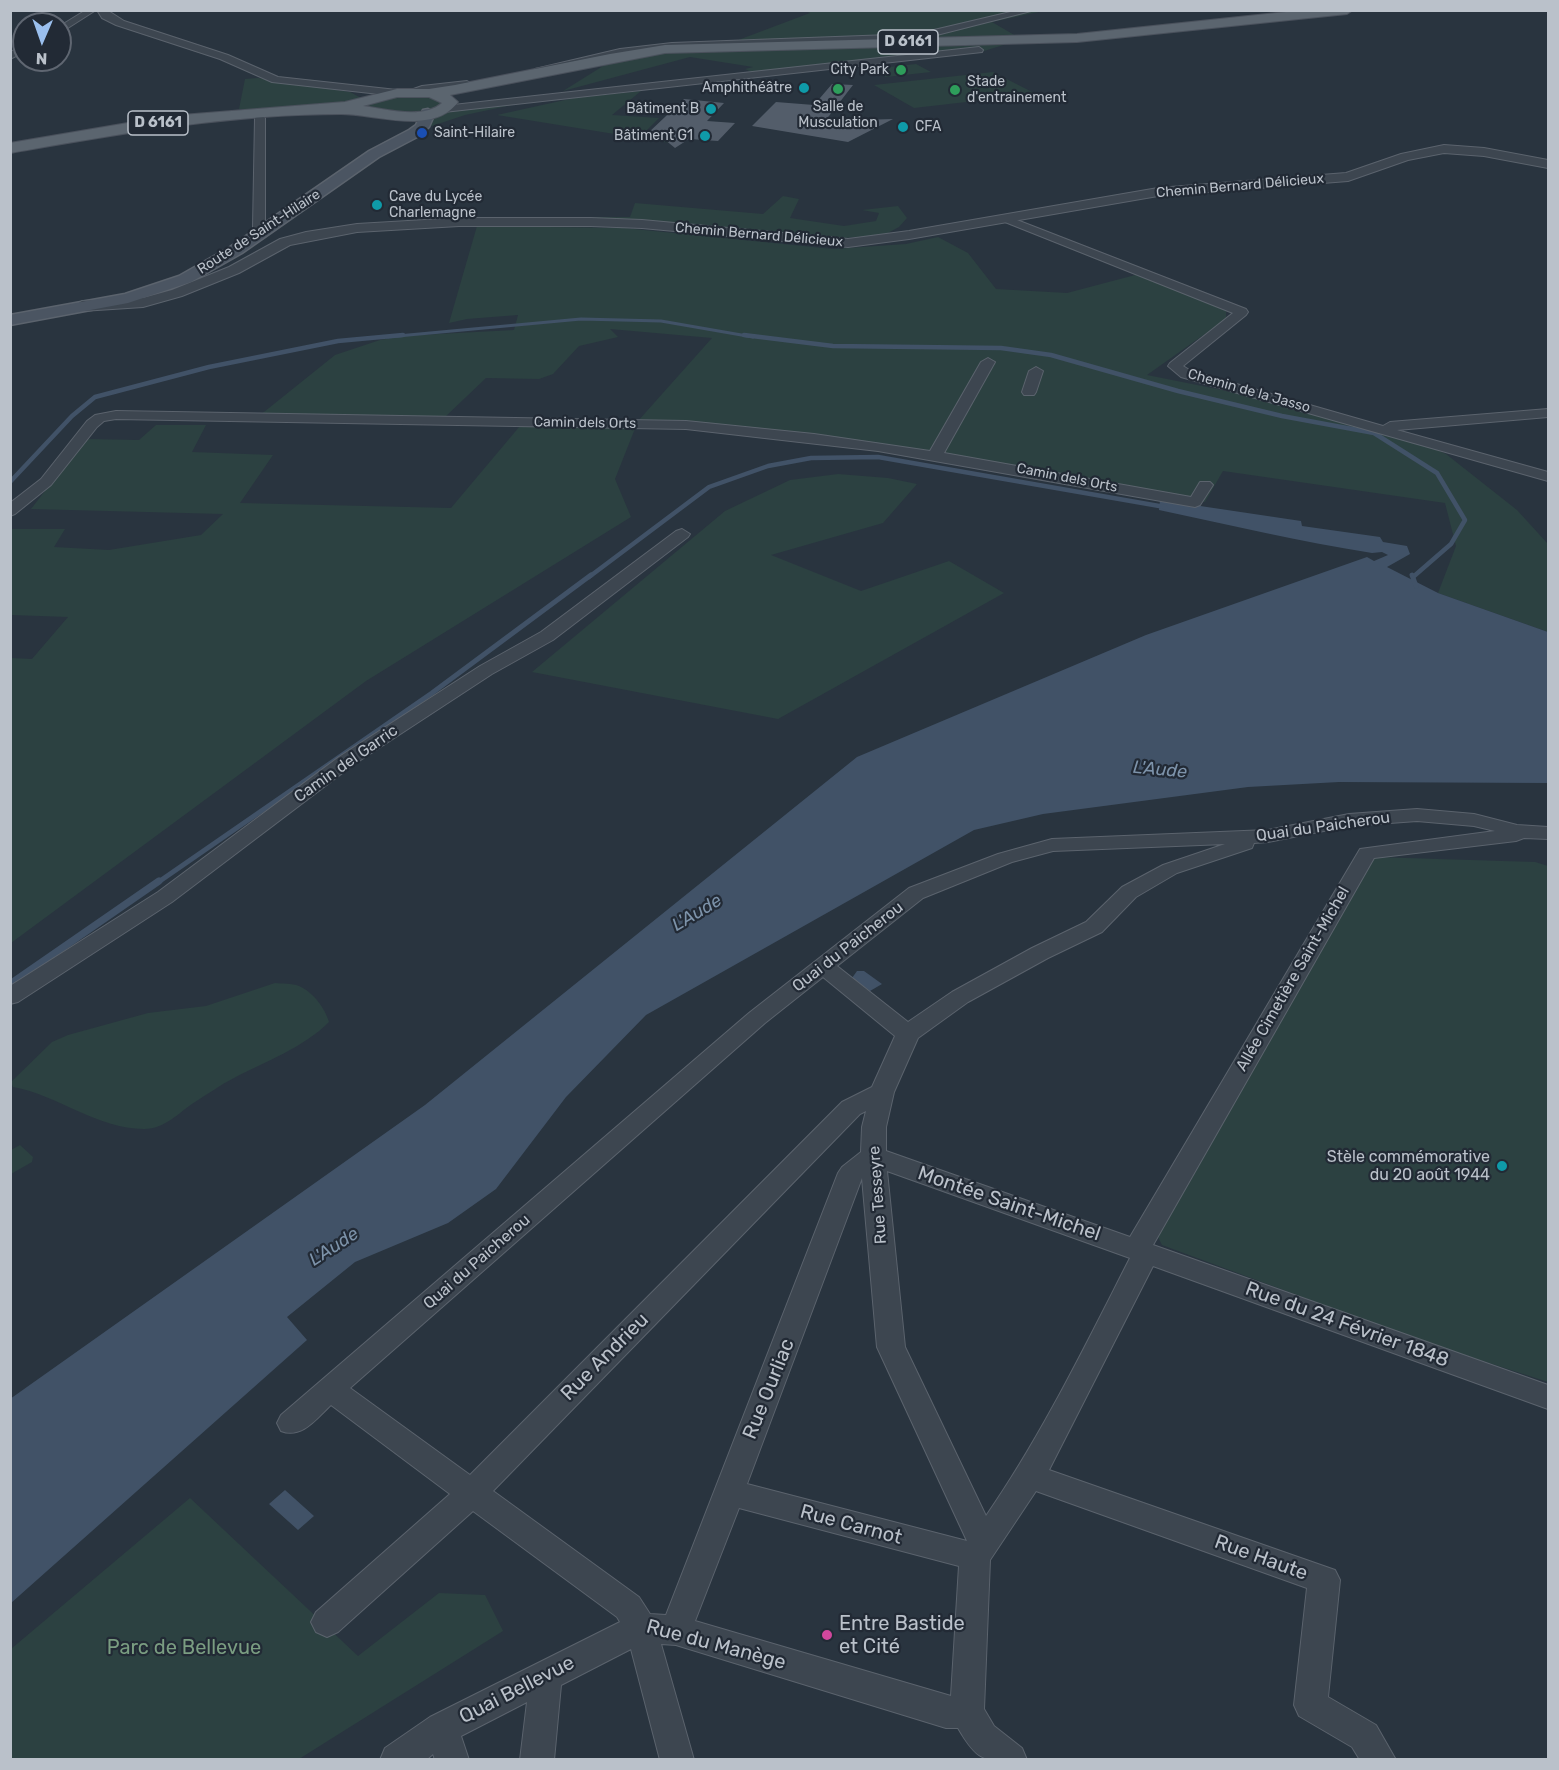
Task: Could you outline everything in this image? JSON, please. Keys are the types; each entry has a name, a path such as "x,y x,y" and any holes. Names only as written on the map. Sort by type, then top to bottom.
{"main road":[{"name":"D 6161","path":"429,93 472,88 656,50 1077,38 1347,10"},
{"name":"D 6161","path":"439,110 472,88"},
{"path":"404,93 429,93 439,110 398,116 368,104 404,93"},
{"name":"D 6161","path":"10,148 178,120 368,104"},
{"name":"Route de Saint-Hilaire","path":"10,320 128,298 185,279 213,264 374,154 414,133 439,110"}],"street":[{"path":"72,22 92,10"},
{"path":"102,10 105,16 120,23 224,57 265,77 306,85 404,93 496,79 586,58 645,48 917,37 1031,10"},
{"path":"439,110 979,50"},
{"path":"346,89 361,93 368,104"},
{"path":"260,118 259,227 264,230"},
{"name":"Chemin Bernard Délicieux","path":"82,306 143,302 177,293 234,270 285,242 306,236 357,228 459,222 591,222 642,224 848,243 887,239 1176,190 1348,177 1405,157 1444,149 1484,152 1548,164"},
{"name":"Chemin de la Jasso","path":"1004,218 1242,312 1175,366 1186,374 1548,477"},
{"path":"935,455 988,362"},
{"path":"1029,392 1036,371"},
{"path":"1378,427 1548,413"},
{"name":"Camin dels Orts","path":"10,511 46,482 92,424 100,418 116,415 686,425 747,430 935,455 1194,502 1205,485"},
{"name":"Camin del Garric","path":"10,997 165,897 346,761 486,670 547,636 682,534"},
{"name":"Quai du Paicherou","path":"291,1423 757,1018 824,968 916,893 1005,858 1052,845 1268,836 1349,820 1417,815 1474,820 1540,833"},
{"name":"Allée Cimetière Saint-Michel","path":"1141,1251 1367,853 1540,833"},
{"path":"824,968 908,1034 960,997 1040,953 1094,927 1129,892 1170,868 1268,836"},
{"path":"1149,842 1163,847 1174,859 1170,868"},
{"name":"Rue Tesseyre","path":"908,1034 882,1092 874,1127 873,1156 891,1347 980,1551"},
{"name":"Rue Andrieu","path":"327,1622 473,1492 851,1108 882,1092"},
{"name":"Montée Saint-Michel","path":"873,1156 1141,1251"},
{"name":"Rue Ourliac","path":"676,1630 851,1173 873,1156"},
{"path":"1010,1760 982,1737 967,1712 980,1551 1030,1476 1141,1251"},
{"name":"Rue du 24 Février 1848","path":"1141,1251 1548,1397"},
{"name":"Rue du Manège","path":"331,1390 628,1607 641,1628 676,1630 946,1712 967,1712"},
{"name":"Rue Haute","path":"1030,1476 1324,1580 1311,1705 1364,1736 1379,1760"},
{"name":"Rue Carnot","path":"728,1492 980,1551"},
{"path":"641,1628 677,1760"},
{"name":"Quai Bellevue","path":"397,1760 442,1728 641,1628"},
{"path":"537,1760 546,1676"},
{"path":"442,1728 452,1760"}],"green space":[{"path":"806,11 1043,11 992,22 1016,36 733,42 810,13"},
{"path":"1013,42 981,52 761,76 745,69 753,67 690,57 563,91 611,61 660,52"},
{"name":"City Park","path":"916,64 931,72 886,77 871,69"},
{"name":"Stade d'entrainement","path":"993,72 1036,94 914,108 874,85"},
{"path":"258,78 350,92 361,98 358,101 277,109 239,109 245,79"},
{"path":"641,91 612,115 659,118 642,135 677,138 670,143 497,115 574,98"},
{"path":"418,94 444,101 439,107 409,113 368,106 374,100"},
{"path":"526,102 465,115 432,126 428,125 429,119 448,110"},
{"path":"783,196 799,199 790,218 844,226 876,221 879,213 862,210 898,206 907,218 899,227 884,235 829,239 642,224 501,222 503,217 630,217 635,203 763,214"},
{"path":"477,226 624,228 833,249 906,244 938,237 968,253 996,289 1067,293 1139,274 1226,311 1226,319 1147,375 1302,406 1396,431 1446,454 1517,510 1548,544 1548,632 1438,593 1456,546 1445,503 1223,471 1205,502 942,453 638,421 712,338 610,329 618,337 579,346 553,374 539,379 486,378 444,418 259,416 335,355 380,340 401,336 514,330 518,315 467,319 449,323"},
{"path":"525,420 638,421 615,479 631,517 366,681 11,943 11,658 32,659 68,617 11,615 11,529 65,529 54,547 109,550 201,535 223,514 31,509 85,439 139,440 156,425 206,425 192,452 273,455 240,503 451,508"},
{"path":"838,474 888,478 917,484 883,523 771,555 861,591 949,561 1004,593 778,719 532,672 725,511 790,480"},
{"path":"1374,857 1535,862 1548,866 1548,1382 1421,1341 1162,1245 1156,1233"},
{"path":"275,983 296,985 309,992 321,1006 329,1022 296,1047 224,1084 171,1120 158,1126 144,1129 110,1124 46,1097 13,1087 11,1082 52,1042 68,1035 148,1013 206,1006"},
{"path":"20,1145 33,1157 32,1162 11,1174 11,1150"},
{"name":"Parc de Bellevue","path":"190,1498 358,1656 439,1593 485,1595 503,1631 299,1759 11,1759 11,1649"}],"water":[{"name":"L'Aude","path":"1160,500 1301,521 1302,526 1380,537 1383,542 1407,546 1410,554 1387,567 1438,593 1548,632 1548,783 1339,782 1248,787 1043,814 974,830 646,1015 566,1097 496,1189 448,1223 355,1262 287,1317 307,1340 11,1603 10,1399 425,1105 857,757 1146,635 1367,557 1374,561 1388,555 1382,552 1372,553 1319,544 1159,510"},
{"path":"857,971 864,971 882,984 870,991 852,978"},
{"path":"285,1490 314,1516 298,1530 269,1504"}],"building":[{"path":"832,84 853,85 822,125 859,120 893,119 848,142 752,126 776,102 814,105"},
{"path":"684,99 724,103 707,121 735,123 718,141 689,139 675,148 659,135 647,134"}],"waterway":[{"path":"387,337 581,319 661,321 753,337"},
{"path":"10,482 72,416 95,397 209,367 338,341 403,335"},
{"path":"744,335 833,346 1001,348 1051,355 1178,391 1282,416 1374,433 1437,473 1465,520 1451,544 1413,577"},
{"path":"589,577 709,487 768,466 811,458 878,457 1165,507"},
{"path":"157,883 432,693 591,575"},
{"path":"1412,575 1416,586"},
{"path":"10,984 159,881"}],"place":[{"name":"City Park","path":"901,70"},
{"name":"Amphithéâtre","path":"804,88"},
{"name":"Salle de Musculation","path":"838,89"},
{"name":"Stade d'entrainement","path":"955,90"},
{"name":"Bâtiment B","path":"711,109"},
{"name":"CFA","path":"903,127"},
{"name":"Saint-Hilaire","path":"422,133"},
{"name":"Bâtiment G1","path":"705,136"},
{"name":"Cave du Lycée Charlemagne","path":"377,205"},
{"name":"Stèle commémorative du 20 août 1944","path":"1502,1166"},
{"name":"Entre Bastide et Cité","path":"827,1635"}]}
